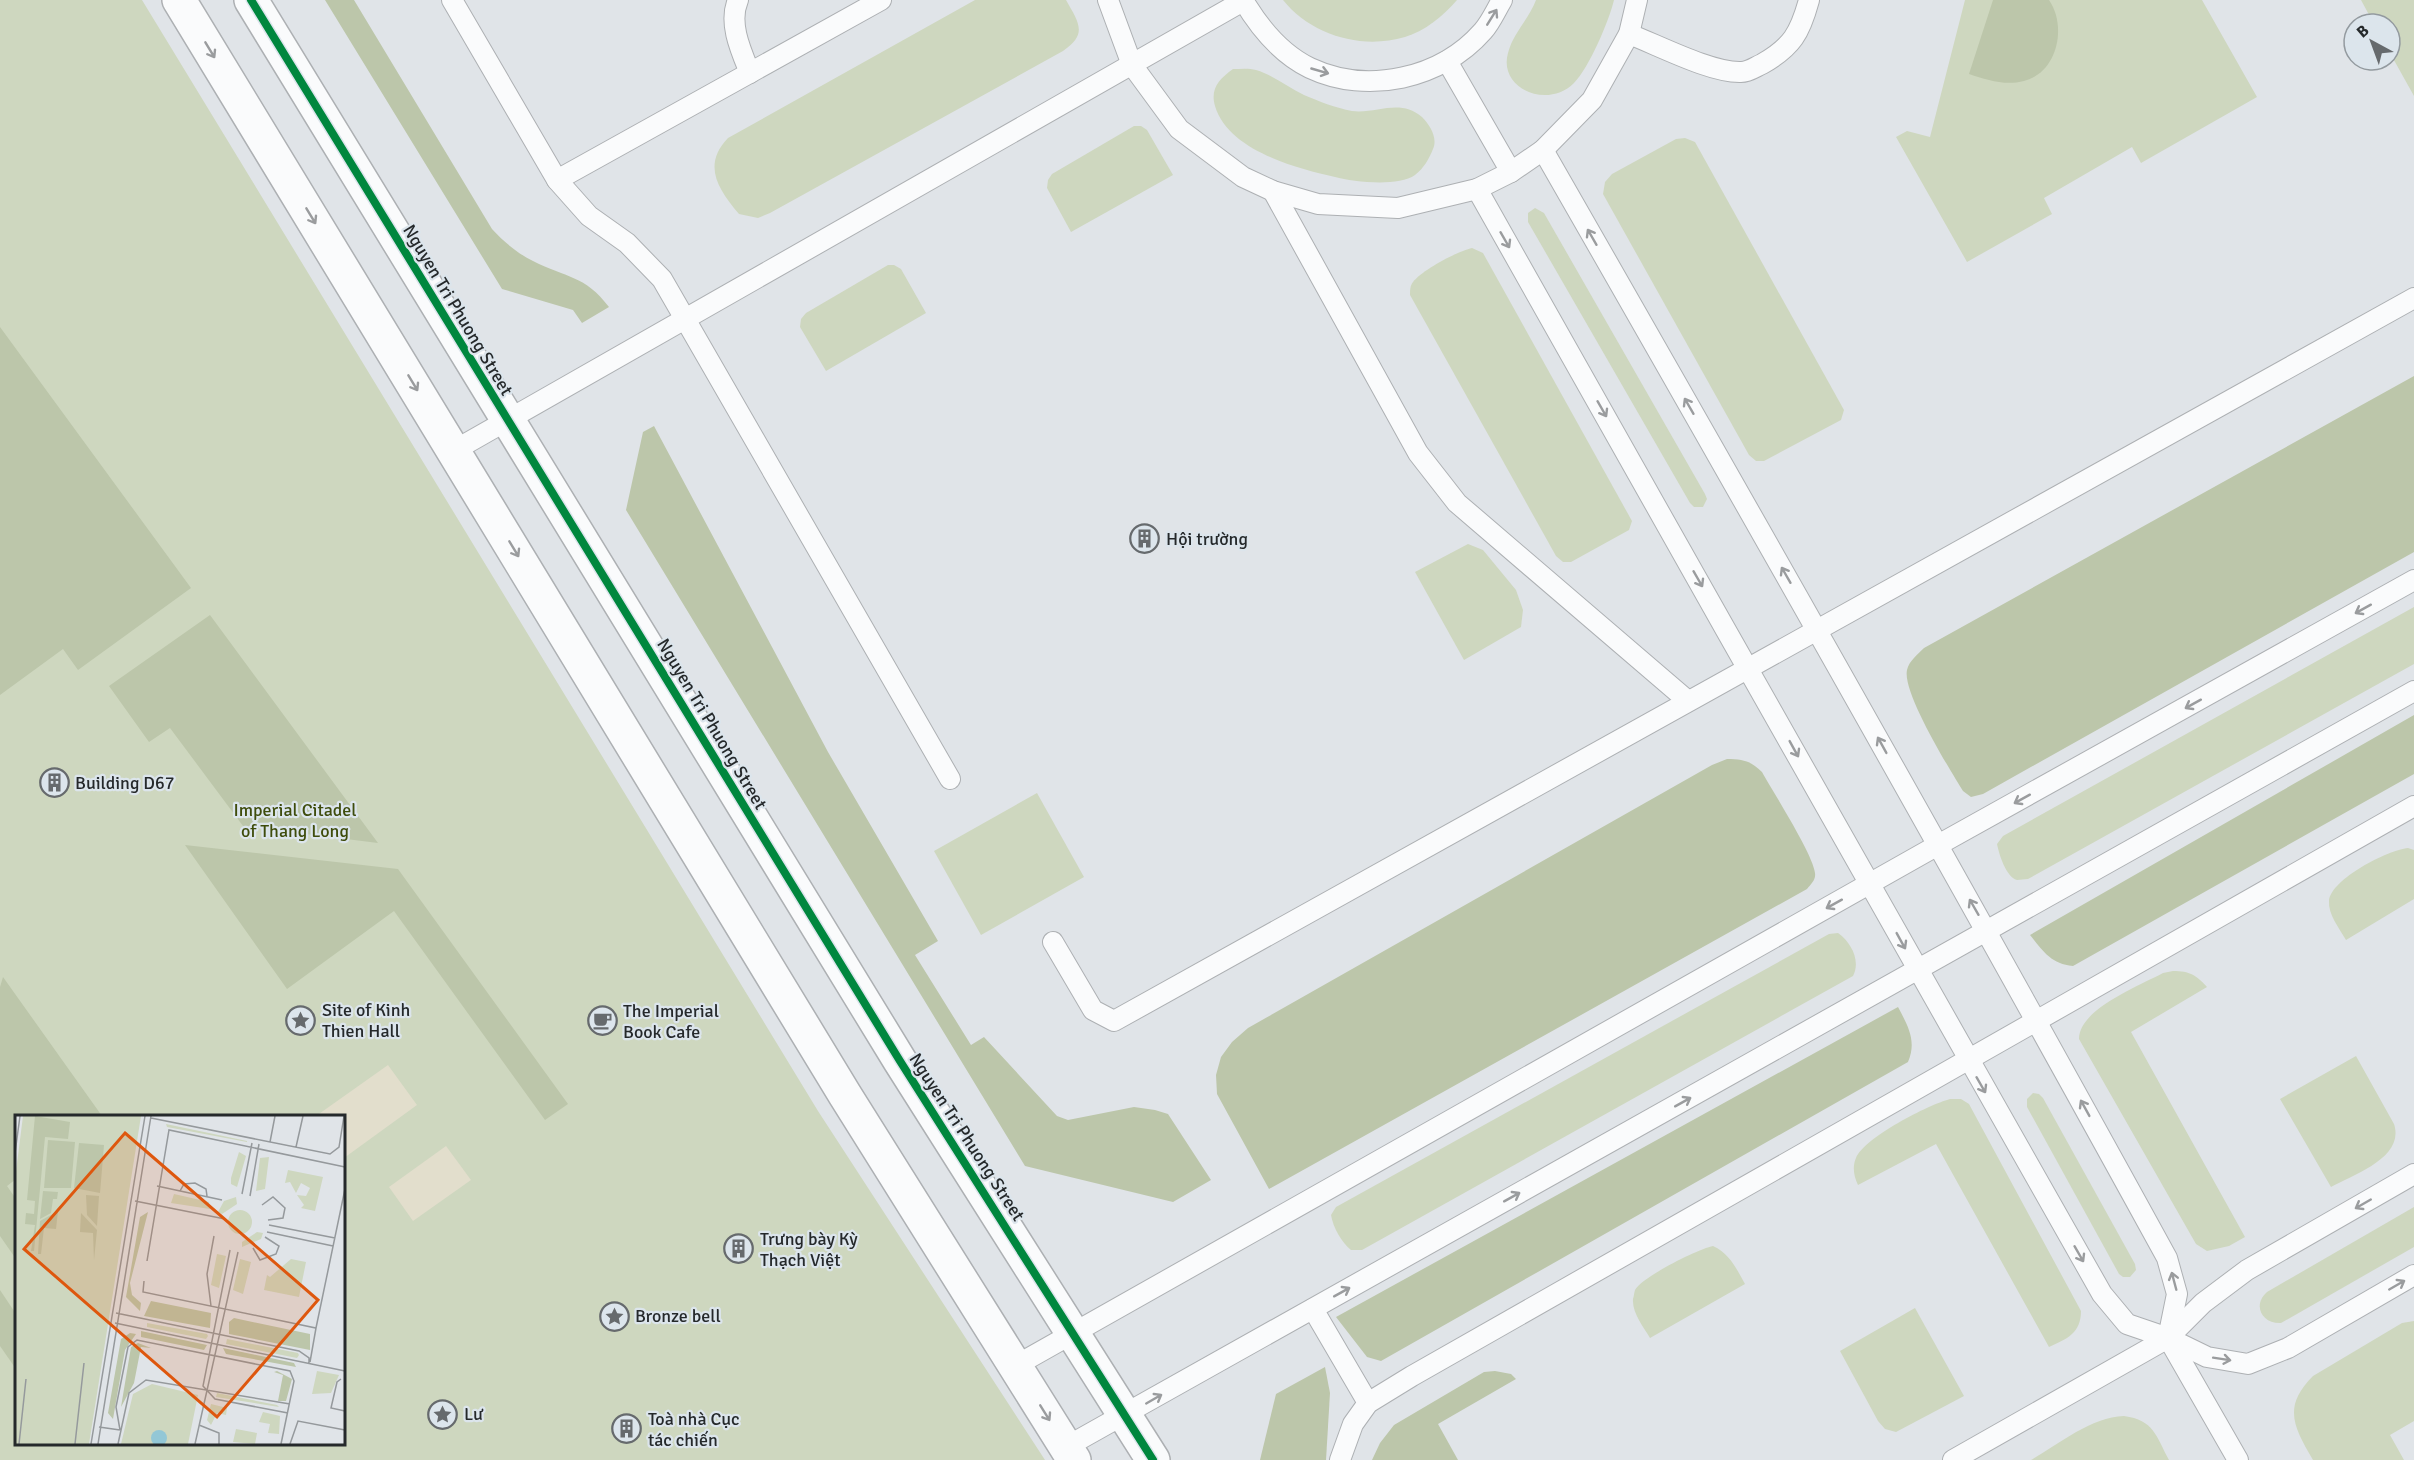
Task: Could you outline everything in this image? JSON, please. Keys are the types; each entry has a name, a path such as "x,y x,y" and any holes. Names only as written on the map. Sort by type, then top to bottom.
{"street":[{"path":"179,0 455,450 845,1095 1070,1454"},
{"name":"Nguyen Tri Phuong Street","path":"251,0 900,1061 1153,1460"}],"lane":[{"path":"452,0 557,180 589,216 627,243 662,279 950,779"},
{"path":"738,0 735,7 737,43 750,73"},
{"path":"557,180 881,0"},
{"path":"1108,0 1132,65 1179,129 1243,177 1273,191 1318,204 1398,208 1476,189 1511,172 1543,150 1592,100 1629,34 1637,0"},
{"path":"455,450 1243,1 1271,40 1310,68 1355,81 1403,79 1447,61 1483,31 1502,0"},
{"path":"1629,34 1716,69 1741,73 1749,71 1789,46 1804,17 1809,0"},
{"path":"1447,61 1511,172"},
{"path":"1543,150 1817,629 2167,1258 2177,1294 2168,1338 2238,1460"},
{"path":"1476,189 1749,668 1968,1061 2102,1294 2127,1324 2168,1338 2207,1357 2248,1364 2288,1348 2414,1275"},
{"path":"1273,191 1418,453 1457,503 1688,701"},
{"path":"1053,942 1093,1010 1114,1021 2414,298"},
{"path":"1015,1366 1938,845 2414,580"},
{"path":"1070,1454 1125,1415 2414,691"},
{"path":"1340,1460 1353,1424 1368,1403 1412,1376 2414,806"},
{"path":"1953,1460 2168,1338 2203,1304 2247,1270 2414,1174"},
{"path":"1312,1309 1368,1403"}],"green space":[{"name":"Imperial Citadel of Thang Long","path":"0,0 142,0 818,1111 1045,1460 0,1460"},
{"path":"325,0 354,0 492,229 527,258 574,278 592,289 609,307 582,323 573,310 502,289"},
{"path":"975,0 1066,0 1075,15 1079,28 1076,39 1063,51 770,213 758,218 739,214 719,186 716,177 716,158 728,138"},
{"path":"1283,0 1457,0 1440,17 1420,31 1388,41 1371,42 1322,31 1294,12"},
{"path":"1536,0 1614,0 1598,44 1586,67 1574,83 1563,91 1551,95 1539,95 1517,85 1510,76 1507,65 1510,46"},
{"path":"1965,0 2202,0 2257,97 2141,163 2132,147 2044,198 2052,214 1967,262 1896,137 1907,131 1930,137"},
{"path":"1993,0 2049,0 2057,22 2056,47 2052,58 2036,76 2024,81 2003,83 1969,74"},
{"path":"2361,0 2414,0 2414,96 2401,72 2402,12 2368,12"},
{"path":"1233,69 1262,72 1304,95 1346,110 1405,108 1414,111 1422,117 1434,136 1433,149 1426,163 1415,175 1407,179 1387,182 1343,179 1301,168 1265,155 1234,134 1222,121 1215,106 1215,89"},
{"path":"1134,126 1141,126 1147,130 1173,175 1071,232 1047,188 1048,180 1052,174"},
{"path":"1685,138 1695,142 1844,410 1841,420 1764,461 1756,461 1749,455 1603,194 1605,182 1612,174 1676,139"},
{"path":"1535,208 1544,213 1705,494 1707,499 1703,507 1694,507 1690,503 1528,222 1528,213"},
{"path":"1472,248 1483,253 1632,521 1629,530 1571,562 1563,562 1556,556 1410,295 1412,284 1424,272"},
{"path":"888,265 901,269 926,313 826,371 800,327 801,319 806,313"},
{"path":"0,327 191,588 78,670 63,649 0,695"},
{"path":"2414,376 2414,552 1983,794 1971,797 1963,791 1928,731 1907,681 1908,667 1924,648"},
{"path":"654,426 828,752 938,941 915,955 971,1045 984,1037 1057,1116 1068,1120 1134,1107 1168,1114 1211,1180 1173,1202 1025,1166 626,510 643,432"},
{"path":"1468,544 1483,550 1516,590 1523,610 1521,627 1464,660 1415,572"},
{"path":"2414,607 2414,664 2028,879 2017,880 2006,870 1997,844 2003,836"},
{"path":"210,615 378,843 243,826 170,728 149,742 109,686"},
{"path":"2414,715 2414,774 2073,966 2053,960 2030,935"},
{"path":"1727,759 1746,761 1762,772 1813,864 1815,878 1807,889 1269,1189 1217,1094 1216,1075 1221,1057 1232,1042 1248,1028 1712,765"},
{"path":"1037,793 1084,877 981,935 934,851"},
{"path":"185,845 398,869 568,1104 545,1120 394,911 287,989"},
{"path":"2408,848 2414,850 2414,899 2346,940 2330,911 2329,901 2332,892 2362,867 2388,854"},
{"path":"1838,933 1847,941 1853,952 1856,964 1853,976 1362,1250 1351,1250 1338,1234 1331,1215 1336,1207 1829,934"},
{"path":"2173,971 2192,975 2207,987 2131,1032 2245,1237 2229,1246 2207,1251 2196,1244 2079,1039 2082,1028 2099,1008 2163,973"},
{"path":"3,977 101,1115 15,1115 15,1180 7,1186 15,1198 15,1258 0,1236 0,987"},
{"path":"1898,1007 1908,1027 1911,1040 1912,1047 1908,1062 1381,1361 1367,1357 1336,1317"},
{"path":"2356,1056 2394,1124 2395,1136 2392,1146 2376,1163 2331,1187 2280,1099"},
{"path":"2033,1093 2043,1098 2135,1264 2136,1270 2130,1277 2123,1277 2119,1274 2027,1107 2027,1099"},
{"path":"1950,1099 1961,1099 1969,1104 2081,1311 2076,1330 2067,1338 2049,1347 1936,1144 1858,1185 1854,1168 1855,1161 1871,1141 1913,1115"},
{"path":"2414,1207 2414,1247 2281,1323 2269,1320 2261,1313 2260,1302 2267,1292"},
{"path":"1713,1246 1728,1257 1745,1284 1650,1338 1634,1309 1635,1290 1648,1278 1671,1264"},
{"path":"0,1290 15,1312 15,1368 0,1346"},
{"path":"1915,1308 1964,1396 1896,1432 1885,1429 1878,1421 1840,1351"},
{"path":"2414,1321 2414,1421 2390,1435 2404,1460 2313,1460 2296,1427 2294,1417 2297,1398 2303,1387 2313,1376 2402,1323"},
{"path":"1325,1367 1330,1393 1326,1460 1260,1460 1276,1394"},
{"path":"1495,1371 1511,1374 1516,1379 1438,1424 1458,1460 1372,1460 1380,1443 1394,1425 1484,1372"},
{"path":"2124,1416 2148,1425 2169,1460 2031,1460 2087,1426"}],"sand":[{"path":"388,1065 417,1105 345,1157 345,1115 317,1115"},
{"path":"446,1146 471,1180 413,1221 389,1187"}],"cycle path":[{"path":"251,0 900,1061 1153,1460"}],"place":[{"name":"Hội trường","path":"1145,539"},
{"name":"Building D67","path":"54,783"},
{"name":"Site of Kinh Thien Hall","path":"301,1020"},
{"name":"The Imperial Book Cafe","path":"602,1021"},
{"name":"Trưng bày Kỳ Thạch Việt","path":"739,1249"},
{"name":"Bronze bell","path":"614,1316"},
{"name":"Lư","path":"443,1414"},
{"name":"Toà nhà Cục tác chiến","path":"627,1429"}]}
